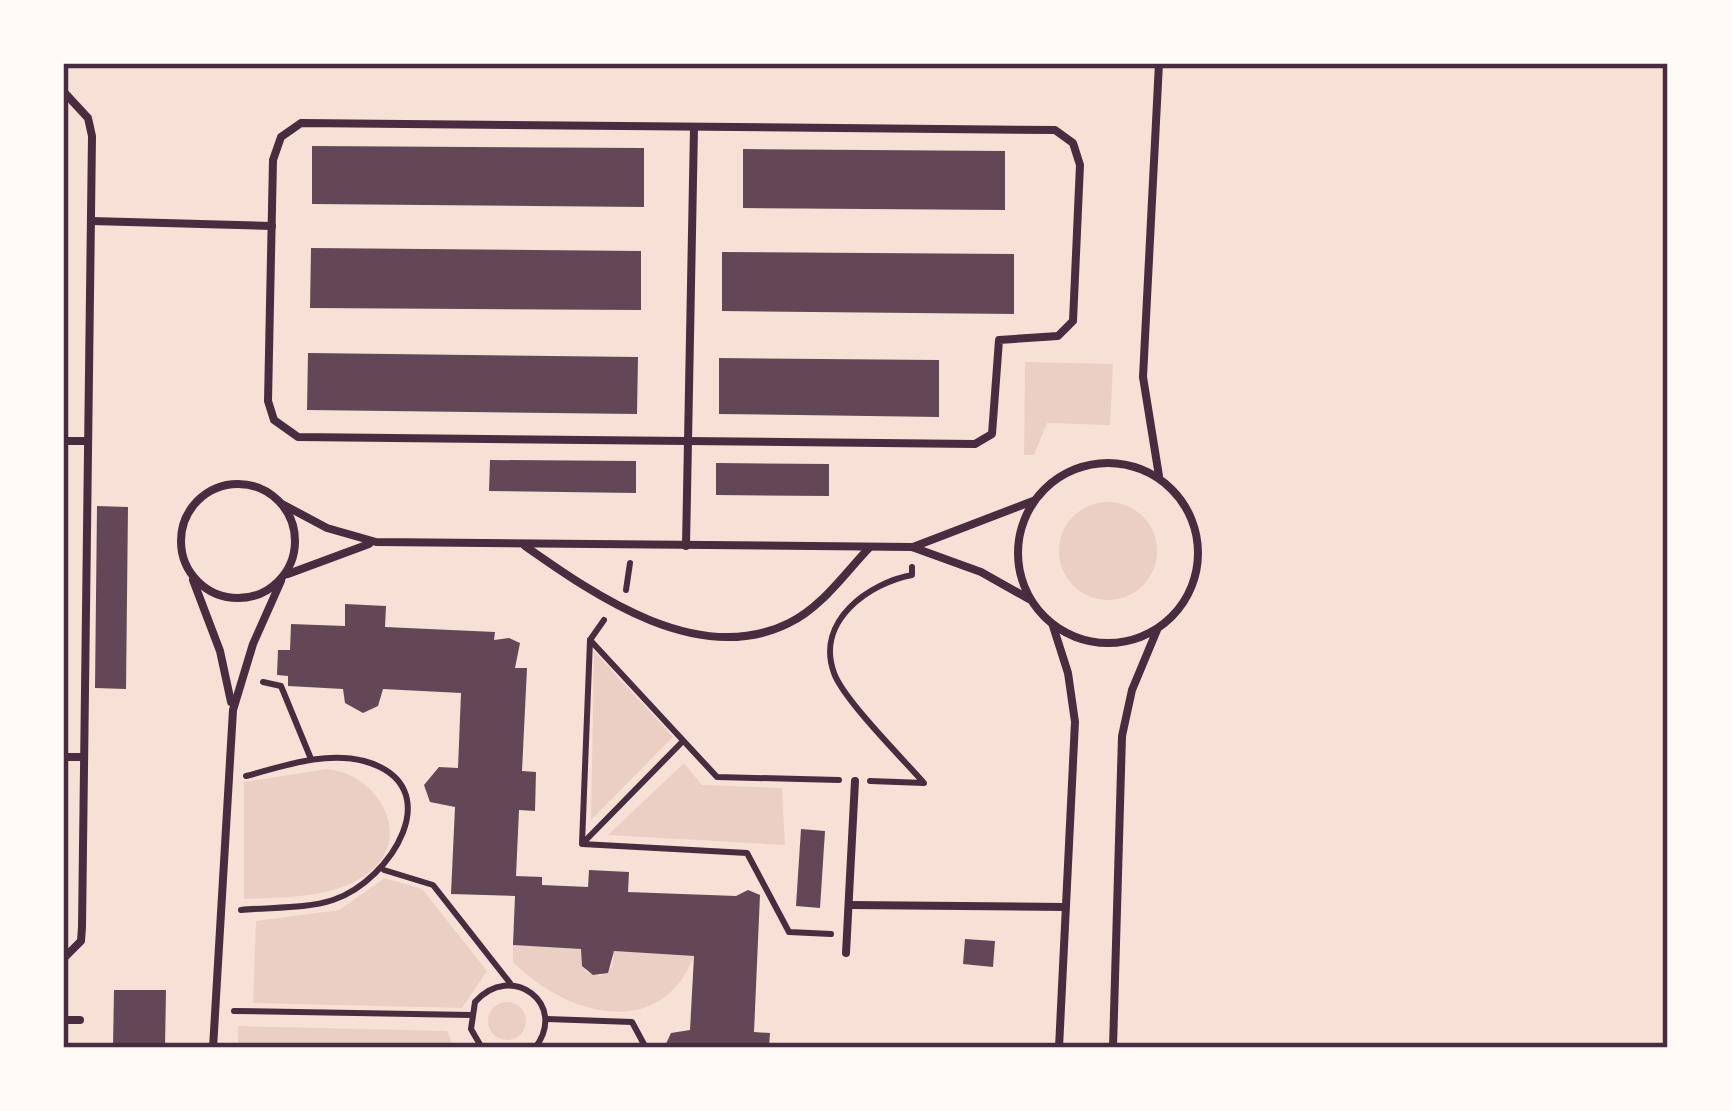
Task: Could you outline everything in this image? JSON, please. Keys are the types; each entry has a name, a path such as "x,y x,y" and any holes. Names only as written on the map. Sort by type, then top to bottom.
{"lane":[{"path":"1159,63 1143,377 1159,478"},
{"path":"63,91 88,118 91,221 82,927 80,941 63,959"},
{"path":"301,123 1044,129 1066,135 1080,165 1073,321 1048,338 999,340 996,421 985,440 289,434 274,420 268,401 272,226 275,148 290,128 301,123"},
{"path":"686,546 694,128"},
{"path":"91,221 272,226"},
{"path":"63,441 88,441"},
{"path":"912,547 1033,500 1069,470 1091,464 1138,467 1159,478 1188,511 1199,554 1187,598 1156,630 1137,639 1093,642 1052,625"},
{"path":"233,710 216,637 187,567 181,531 199,498 232,484 268,492 327,528 376,542 912,547 981,572 1030,599 1052,625 1068,673 1075,722 1059,1048"},
{"path":"1030,599 1017,549 1033,500"},
{"path":"213,1048 233,710 296,540 282,504"},
{"path":"187,567 196,580 222,597 254,597 283,578 376,542"},
{"path":"524,546 614,606 705,634 770,631 812,608 871,547"},
{"path":"1114,1048 1122,736 1136,678 1156,630"},
{"path":"63,757 84,757"},
{"path":"846,953 855,781"},
{"path":"849,905 1064,907"},
{"path":"63,1020 80,1019"}],"path":[{"path":"581,844 590,640 628,586 630,562 646,563 646,546"},
{"path":"590,640 717,777 924,783 834,676 832,661 836,631 851,604 876,584 912,574 912,547"},
{"path":"242,676 281,686 311,760"},
{"path":"581,844 683,741"},
{"path":"220,912 330,902 384,870 405,835 404,800 396,784 369,763 311,760 228,781"},
{"path":"581,844 747,853 789,932 847,935"},
{"path":"384,870 433,885 510,983 536,994 547,1018 536,1048"},
{"path":"470,1015 484,992 510,983"},
{"path":"214,1010 470,1015"},
{"path":"470,1015 482,1048"},
{"path":"547,1018 632,1022 646,1048"}],"shaded area":[{"path":"1025,362 1113,364 1110,425 1047,423 1034,455 1024,455"},
{"path":"1108,502 1143,516 1157,551 1143,586 1108,600 1073,586 1059,551 1073,516"},
{"path":"594,651 673,737 591,820"},
{"path":"684,763 702,785 782,788 785,845 608,835"},
{"path":"327,769 363,783 385,811 390,828 380,862 336,889 244,899 244,782"},
{"path":"385,878 422,889 487,971 462,1008 253,1003 256,921 339,910"},
{"path":"513,945 581,949 586,972 600,976 612,967 614,951 694,956 679,983 659,1001 636,1010 610,1012 558,996 534,981 513,962"},
{"path":"507,1002 521,1007 526,1021 521,1035 507,1040 493,1035 488,1021 493,1007"},
{"path":"238,1026 447,1031 454,1048 238,1048"}],"building":[{"path":"312,146 644,148 644,207 312,204"},
{"path":"743,149 1005,151 1005,210 743,208"},
{"path":"311,248 641,251 641,310 310,308"},
{"path":"722,252 1014,254 1014,314 722,311"},
{"path":"308,353 638,357 637,414 307,410"},
{"path":"719,358 939,360 939,417 719,414"},
{"path":"490,460 636,461 636,493 489,491"},
{"path":"716,463 829,464 829,496 716,495"},
{"path":"97,506 128,507 126,689 95,688"},
{"path":"345,604 386,606 385,627 495,632 494,640 509,638 520,643 515,668 527,668 522,771 536,772 535,811 519,810 516,876 542,877 542,885 588,887 589,870 629,872 628,892 736,896 748,890 760,895 754,1032 770,1033 769,1048 664,1048 671,1033 690,1030 694,956 614,951 608,973 593,975 582,966 581,949 513,945 515,896 451,894 455,807 430,802 424,785 439,767 458,768 461,693 383,689 378,706 363,713 345,703 343,689 288,686 288,676 277,675 278,650 290,650 291,624 345,626"},
{"path":"801,829 825,831 820,908 796,906"},
{"path":"965,939 995,941 993,967 963,964"},
{"path":"114,990 166,990 165,1048 113,1048"}]}
